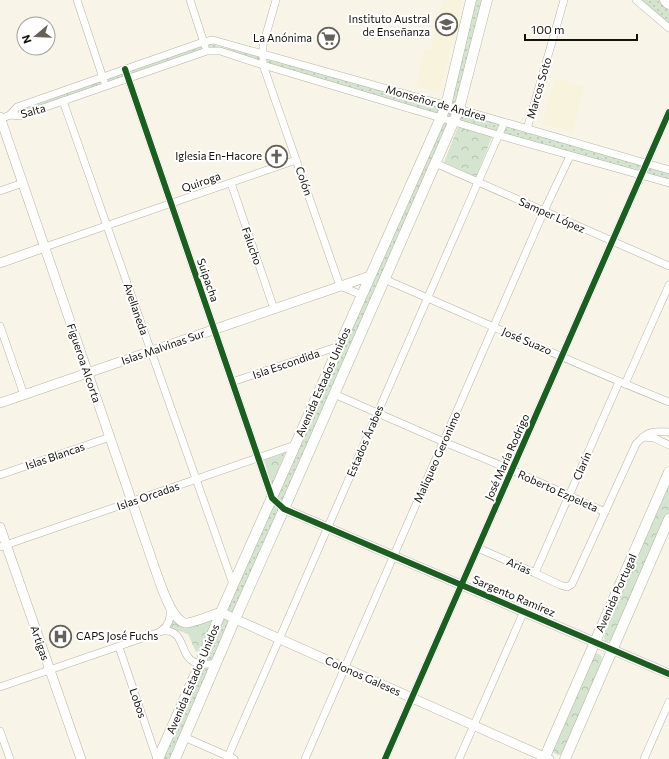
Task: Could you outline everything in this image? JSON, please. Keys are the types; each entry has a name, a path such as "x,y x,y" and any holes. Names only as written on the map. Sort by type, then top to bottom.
{"highway":[{"path":"666,0 669,3"}],"main road":[{"name":"Avenida Estados Unidos","path":"158,759 233,584 446,106 471,0"},
{"name":"Avenida Estados Unidos","path":"175,759 459,109 487,0"},
{"name":"Avenida Portugal","path":"546,758 669,472"},
{"name":"Avenida Portugal","path":"564,759 669,518"}],"street":[{"path":"77,0 106,87"},
{"path":"190,0 205,47"},
{"name":"Colón","path":"276,0 263,45 263,65 340,286"},
{"name":"Marcos Soto","path":"527,130 564,0"},
{"path":"636,0 669,28"},
{"name":"Monseñor de Andrea","path":"205,47 213,40 669,170"},
{"name":"Salta","path":"10,115 17,108 125,69 205,47"},
{"name":"Salta","path":"10,115 20,116 106,87 205,47"},
{"name":"Monseñor de Andrea","path":"205,47 440,118 669,183"},
{"name":"Suipacha","path":"125,69 272,498"},
{"name":"Avellaneda","path":"63,101 233,584"},
{"name":"José María Rodrigo","path":"385,759 669,112"},
{"path":"0,118 10,115"},
{"name":"Figueroa Alcorta","path":"0,118 170,608"},
{"name":"Estados Árabes","path":"230,758 279,638 504,123"},
{"name":"Maliqueo Geronimo","path":"305,759 544,211 570,156"},
{"name":"Quiroga","path":"0,263 296,160"},
{"name":"Samper López","path":"435,163 669,266"},
{"path":"0,191 23,183"},
{"name":"Falucho","path":"230,183 274,309"},
{"name":"Islas Malvinas Sur","path":"0,403 370,276"},
{"name":"José Suazo","path":"384,279 669,402"},
{"name":"Clarín","path":"535,573 569,496 669,285"},
{"path":"340,286 362,295"},
{"path":"0,326 24,395"},
{"name":"Isla Escondida","path":"232,382 339,346"},
{"name":"Roberto Ezpeleta","path":"334,394 512,470 605,512"},
{"path":"605,512 636,444 649,433 655,431 669,432"},
{"name":"Islas Blancas","path":"0,474 110,437"},
{"path":"643,437 654,438 669,445"},
{"name":"Islas Orcadas","path":"3,545 295,445"},
{"path":"272,498 284,509"},
{"name":"Sargento Ramírez","path":"284,509 669,674"},
{"name":"Arias","path":"478,548 567,587 572,584 605,512"},
{"name":"Artigas","path":"0,527 3,545 50,670 81,759"},
{"path":"170,608 176,617 185,623 221,612"},
{"path":"162,631 169,621 170,608"},
{"name":"Colonos Galeses","path":"221,612 546,758"},
{"path":"458,759 524,612"},
{"path":"0,687 162,631 168,631 176,634 188,658 194,662 200,664 216,663"},
{"name":"Lobos","path":"119,647 158,759"},
{"path":"644,759 669,702"},
{"path":"0,731 10,759"},
{"path":"184,737 230,758"}],"shaded area":[{"name":"Instituto Austral de Enseñanza","path":"443,0 462,0 440,92 416,87 424,49 430,50"},
{"path":"555,78 584,87 573,132 542,124"}],"green space":[{"path":"471,0 487,0 459,109 669,170 669,183 453,121 175,759 158,759 440,118 263,65 207,51 128,79 17,107 203,42 445,106"},
{"path":"636,0 669,0 669,28"},
{"path":"194,48 195,53 139,73 137,69"},
{"path":"100,82 101,85 15,116 13,112"},
{"path":"458,127 492,137 476,177 444,162"},
{"path":"285,453 272,486 264,460"},
{"path":"669,484 669,513 615,637 610,641 605,642 604,637 615,607"},
{"path":"174,617 177,622 211,620 213,622 200,650 196,652 188,634 168,629 171,626"},
{"path":"595,653 602,657 601,663 564,754 556,754 552,751"}],"cycle path":[{"path":"125,69 272,498 284,509 669,674"},
{"path":"385,759 669,112"}],"place":[{"name":"Instituto Austral de Enseñanza","path":"446,25"},
{"name":"La Anónima","path":"328,38"},
{"name":"Iglesia En-Hacore","path":"277,156"},
{"name":"CAPS José Fuchs","path":"60,636"}]}
